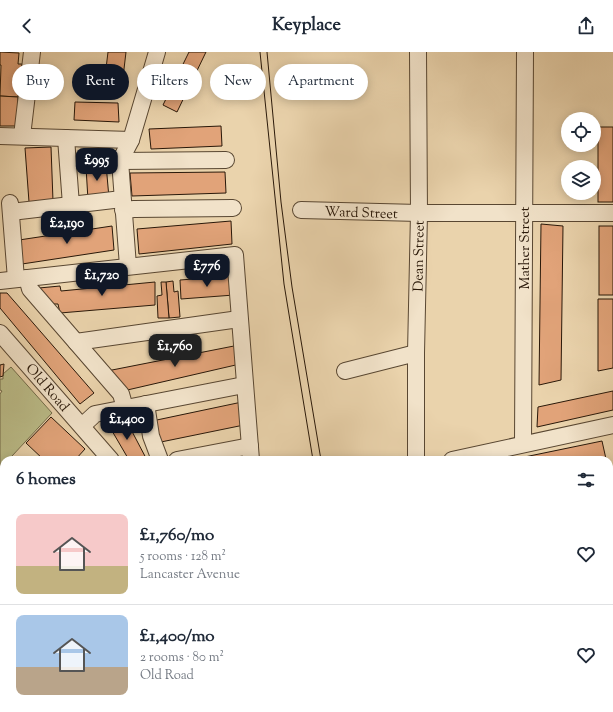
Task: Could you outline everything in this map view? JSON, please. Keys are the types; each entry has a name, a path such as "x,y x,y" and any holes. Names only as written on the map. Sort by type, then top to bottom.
{"street":[{"path":"22,136 32,52"},
{"path":"128,266 120,161 131,140 157,52"},
{"name":"Dean Street","path":"416,456 416,353 419,213 418,52"},
{"name":"Mather Street","path":"523,444 525,52"},
{"path":"0,136 131,140"},
{"path":"66,138 71,205"},
{"path":"120,161 226,160"},
{"path":"125,408 121,394 22,279 10,207 123,205 134,209 233,208"},
{"name":"Ward Street","path":"301,210 419,213 613,213"},
{"path":"0,281 234,255 250,453 219,456"},
{"path":"76,342 239,319"},
{"name":"Old Road","path":"0,333 108,456"},
{"path":"345,371 416,353"},
{"path":"82,426 95,414 244,385"},
{"path":"146,404 151,436 158,456"},
{"path":"470,456 613,427"}],"green space":[{"path":"11,367 52,413 12,456 0,456 0,394 2,391 0,390 0,379 3,379 3,374"}],"building":[{"path":"0,52 19,53 18,64 12,64 12,97 0,96"},
{"path":"108,52 126,52 125,64 107,64"},
{"path":"189,52 206,52 200,64 183,64"},
{"path":"0,96 12,97 12,100 18,100 18,126 0,126"},
{"path":"165,100 183,100 177,112 163,105"},
{"path":"75,102 118,103 119,122 74,120"},
{"path":"221,126 222,146 151,149 149,129"},
{"path":"601,127 613,127 613,202 598,202 598,200 601,200 601,160 598,160 598,152 601,152"},
{"path":"51,147 53,201 29,202 25,148"},
{"path":"106,164 109,198 88,200 86,167"},
{"path":"225,172 226,193 132,196 130,173"},
{"path":"231,221 232,244 139,254 137,229"},
{"path":"541,224 563,226 561,380 539,385"},
{"path":"112,226 114,250 22,264 19,240"},
{"path":"599,226 613,226 613,295 599,295"},
{"path":"232,276 234,295 181,299 180,280"},
{"path":"173,281 174,292 178,291 180,317 169,318 166,282"},
{"path":"155,282 155,305 60,313 58,304 51,304 39,288 60,286 61,291"},
{"path":"161,282 166,282 169,318 158,318 157,296 162,295"},
{"path":"0,293 7,293 94,393 80,404 0,308"},
{"path":"598,299 613,299 613,368 598,371"},
{"path":"239,345 240,364 123,391 107,371"},
{"path":"4,364 3,376 0,377 0,365"},
{"path":"613,391 613,410 537,427 538,407"},
{"path":"242,402 244,425 156,443 152,421"},
{"path":"51,417 85,449 79,456 40,456 26,443"},
{"path":"126,420 145,456 127,456 108,424"},
{"path":"602,441 605,456 529,456"}],"tram line":[{"path":"260,52 284,284 312,456"},
{"path":"267,52 281,202 292,287 320,456"}]}
